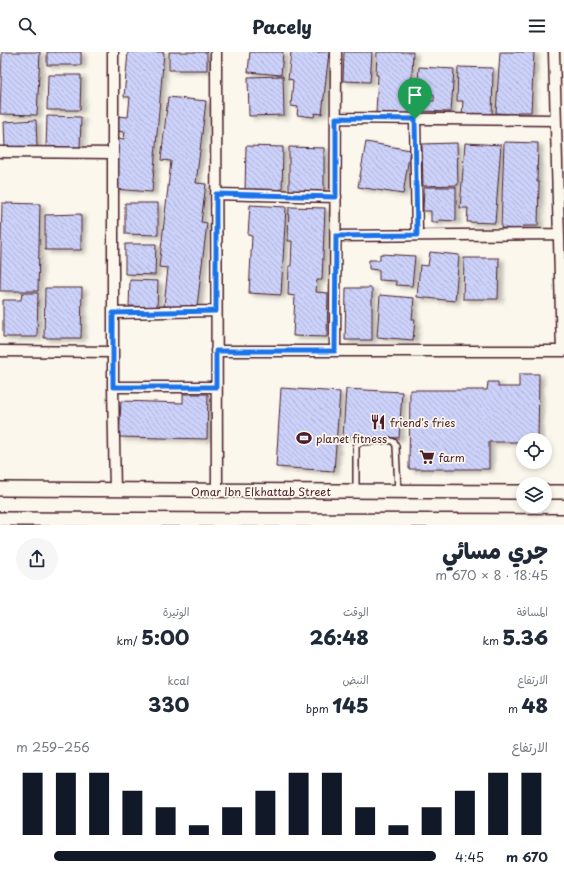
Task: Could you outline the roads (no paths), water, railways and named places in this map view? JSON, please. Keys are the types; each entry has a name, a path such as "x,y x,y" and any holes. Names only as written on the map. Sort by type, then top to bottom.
{"street":[{"path":"113,52 113,387 115,490"},
{"path":"216,52 217,491"},
{"path":"335,351 336,52"},
{"path":"216,351 563,351 554,52"},
{"path":"336,118 556,120"},
{"path":"415,119 417,235"},
{"path":"0,152 113,153"},
{"path":"216,194 336,197"},
{"path":"336,236 559,234"},
{"path":"113,313 216,311"},
{"path":"0,351 113,352"},
{"path":"113,387 216,387"},
{"name":"Omar Ibn Elkhattab Street","path":"0,490 516,492"},
{"path":"552,492 564,492"},
{"path":"0,520 564,521"}],"lane":[{"path":"356,491 356,446 361,442 389,440 394,442 396,446 398,491"}],"place":[{"name":"friend's fries","path":"378,422"},
{"name":"planet fitness","path":"304,438"},
{"name":"farm","path":"427,457"}]}
